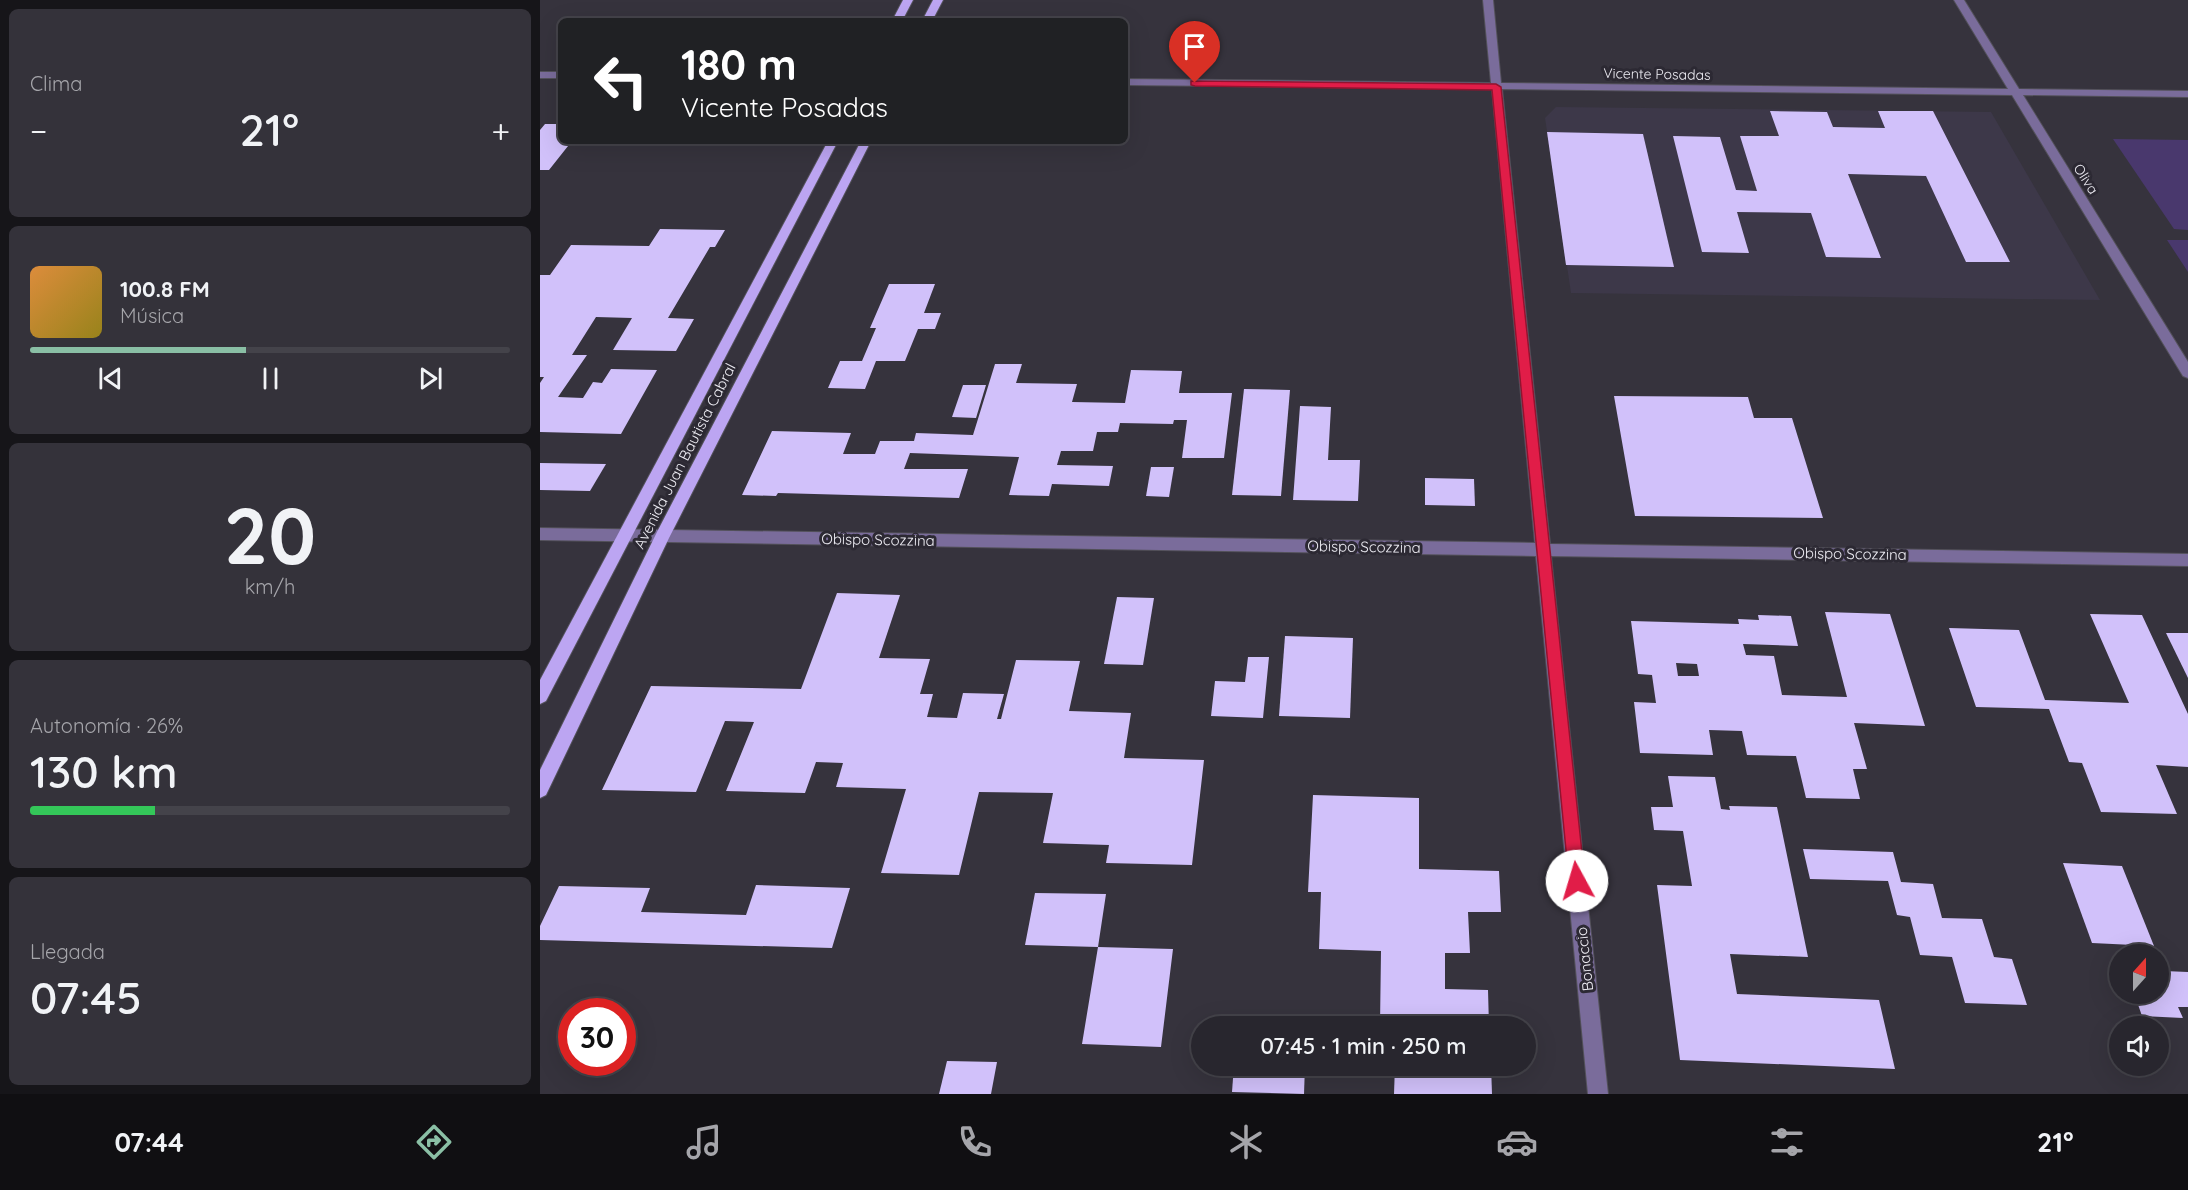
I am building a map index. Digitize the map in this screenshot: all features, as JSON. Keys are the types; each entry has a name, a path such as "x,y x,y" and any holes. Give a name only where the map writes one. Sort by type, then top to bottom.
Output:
{"main road":[{"path":"899,18 908,0"},
{"path":"929,18 938,0"},
{"name":"Avenida Juan Bautista Cabral","path":"540,696 831,144"},
{"name":"Avenida Juan Bautista Cabral","path":"540,789 662,536 864,144"}],"street":[{"name":"Bonaccio","path":"1488,0 1598,1094"},
{"name":"Oliva","path":"1959,0 2188,373"},
{"path":"540,75 558,75"},
{"name":"Vicente Posadas","path":"1128,82 2188,94"},
{"name":"Obispo Scozzina","path":"540,534 2188,560"}],"shaded area":[{"path":"1556,107 1991,112 2100,300 1571,293 1545,118"},
{"path":"2113,139 2188,140 2188,230 2174,229"},
{"path":"2167,240 2188,240 2188,272"}],"building":[{"path":"1770,111 1827,112 1833,127 1885,128 1878,111 1933,111 2010,262 1966,262 1926,176 1848,174 1881,258 1826,257 1811,213 1737,212 1749,253 1702,252 1673,136 1720,137 1736,190 1757,191 1740,136 1779,136"},
{"path":"545,124 558,124 558,144 570,144 549,170 540,170 540,130"},
{"path":"1547,132 1643,134 1674,267 1566,265"},
{"path":"660,229 725,230 715,247 710,247 668,318 694,319 676,351 613,350 632,318 596,317 572,355 587,355 558,397 583,398 593,382 602,383 611,369 657,370 621,434 540,432 540,383 544,377 540,377 540,275 550,275 571,245 649,246"},
{"path":"889,284 935,284 924,313 941,313 935,329 918,329 905,361 876,361 865,389 828,388 840,361 862,361 876,328 870,328"},
{"path":"995,364 1022,364 1016,383 1077,384 1072,402 1125,403 1131,370 1182,371 1179,393 1232,393 1224,458 1182,458 1187,420 1174,420 1173,424 1120,423 1118,432 1097,432 1093,451 1061,451 1057,465 1113,466 1109,486 1052,484 1049,496 1009,495 1019,457 910,453 904,469 968,469 959,498 778,493 776,496 742,495 772,431 851,433 843,454 875,454 880,441 914,441 916,433 973,435"},
{"path":"963,385 986,385 976,418 952,417"},
{"path":"1244,389 1290,390 1281,496 1232,495"},
{"path":"1614,396 1748,397 1754,418 1792,418 1823,518 1635,516"},
{"path":"1300,406 1331,407 1328,460 1360,460 1358,501 1293,500"},
{"path":"540,463 606,464 590,491 540,490"},
{"path":"1151,467 1174,467 1169,497 1146,496"},
{"path":"1425,478 1474,479 1475,506 1425,505"},
{"path":"837,593 900,595 879,658 930,659 920,694 933,694 927,717 957,718 963,693 1004,694 997,719 1001,719 1016,660 1080,661 1069,711 1131,713 1124,758 1204,760 1192,865 1106,863 1109,845 1043,843 1053,793 979,792 959,875 881,873 906,789 836,787 843,763 816,762 805,793 726,791 754,722 725,721 696,792 602,790 651,686 801,689"},
{"path":"1117,597 1154,598 1143,665 1104,664"},
{"path":"1825,612 1890,614 1925,726 1854,723 1867,769 1853,769 1860,799 1806,798 1796,756 1747,755 1742,731 1709,730 1713,755 1640,753 1634,702 1656,703 1652,675 1638,674 1631,621 1739,624 1738,619 1759,620 1758,615 1791,616 1798,646 1743,644 1746,655 1774,656 1782,695 1847,697","holes":["1676,663 1697,664 1699,676 1678,676"]},
{"path":"2090,614 2142,615 2188,714 2188,767 2156,765 2177,814 2101,812 2082,763 2069,762 2049,709 1976,707 1949,628 2019,630 2045,700 2129,703"},
{"path":"2166,633 2188,633 2188,678"},
{"path":"1285,636 1353,638 1350,718 1279,716"},
{"path":"1248,657 1269,657 1263,718 1211,716 1215,681 1245,682"},
{"path":"1668,776 1715,777 1721,809 1730,810 1729,806 1777,807 1808,957 1730,954 1737,994 1879,1000 1895,1069 1680,1060 1657,885 1692,886 1683,831 1654,830 1651,807 1673,807"},
{"path":"1313,795 1419,798 1419,869 1499,871 1501,912 1468,912 1470,953 1445,953 1445,989 1488,990 1489,1016 1380,1016 1381,951 1319,949 1321,892 1308,892"},
{"path":"1803,849 1893,852 1901,882 1933,884 1942,918 1982,919 1994,957 2012,959 2027,1005 1965,1003 1952,957 1920,955 1910,917 1897,915 1888,881 1810,879"},
{"path":"2063,863 2122,866 2153,944 2092,943"},
{"path":"756,885 850,888 832,948 540,940 540,926 559,886 650,888 641,912 746,915"},
{"path":"1035,893 1106,894 1098,947 1025,945"},
{"path":"1098,947 1173,949 1161,1047 1082,1044"},
{"path":"2169,971 2188,972 2188,1007 2178,1007 2183,1018 2142,1016 2138,1004 2169,1004"},
{"path":"947,1061 997,1062 991,1094 939,1094"},
{"path":"1233,1076 1305,1076 1304,1094 1232,1092"},
{"path":"1395,1076 1491,1076 1492,1094 1394,1094"}],"route":[{"path":"1195,83 1496,87 1577,881"}]}
